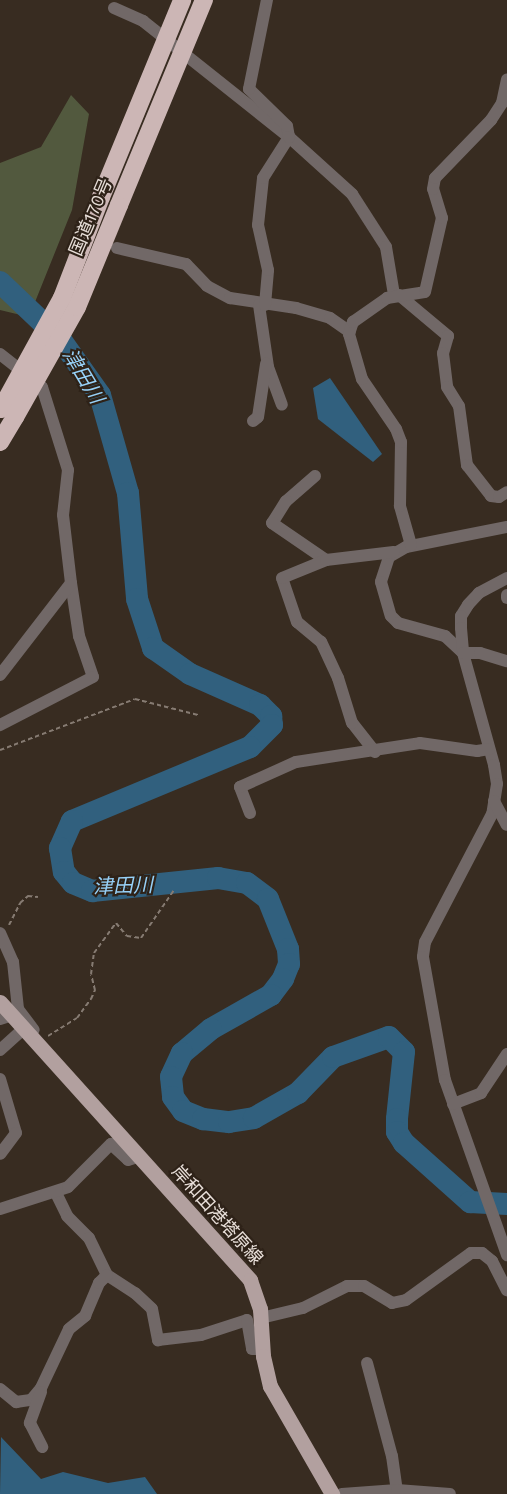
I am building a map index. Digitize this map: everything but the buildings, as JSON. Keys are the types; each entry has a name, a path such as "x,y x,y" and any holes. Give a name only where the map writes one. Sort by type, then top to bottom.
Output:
{"highway":[{"name":"国道170号","path":"0,442 5,412 62,298 163,39 182,0"},
{"name":"国道170号","path":"5,412 77,307 180,52 204,0"}],"main road":[{"name":"岸和田港塔原線","path":"0,1002 6,1017 24,1029 137,1157 239,1264 256,1293 266,1371 278,1403 332,1494"}],"street":[{"path":"253,421 258,417 266,360 262,305 268,270 258,225 263,178 289,137 287,126 249,89 267,0"},
{"path":"114,8 143,21 289,137 369,215 386,247 396,295 448,336 443,353 447,387 459,406 467,465 491,496 499,497 507,492"},
{"path":"411,545 400,506 401,442 396,429 362,379 349,344 350,332 353,322 396,295 425,292 442,218 433,189 435,178 491,120 502,103 507,80"},
{"path":"117,248 186,264 207,286 230,298 313,312 350,332"},
{"path":"0,354 42,387 68,470 63,514 71,583 79,636 93,677 0,725"},
{"path":"266,360 282,405"},
{"path":"315,476 286,501 273,523 326,560"},
{"path":"375,752 352,723 338,678 321,642 297,622 282,578 326,560 394,552 411,545 507,527"},
{"path":"394,552 382,569 381,582 391,616 412,629 445,636 463,653 480,653 507,661"},
{"path":"507,578 479,593 461,616 463,653 494,765 494,801 483,832 425,942 423,957 444,1080 507,1255"},
{"path":"0,675 71,583"},
{"path":"250,813 240,787 279,767 319,755 375,752 420,743 477,751 489,748"},
{"path":"494,765 507,767"},
{"path":"494,801 507,825"},
{"path":"0,934 13,962 18,1009 39,1045"},
{"path":"0,1050 24,1029"},
{"path":"453,1104 481,1093 507,1054"},
{"path":"0,1079 16,1133 0,1155"},
{"path":"0,1209 56,1193 68,1187 111,1144 128,1160 137,1157"},
{"path":"56,1193 67,1216 89,1238 107,1275 135,1293 152,1309 158,1340 201,1335 247,1320 252,1349 263,1349"},
{"path":"261,1318 303,1308 347,1286 364,1286 392,1303 406,1300 471,1253 482,1253 492,1261 507,1290"},
{"path":"42,1447 30,1424 41,1388 69,1329 85,1316 99,1283 107,1275"},
{"path":"367,1363 392,1456 397,1490"},
{"path":"0,1389 16,1402 25,1403 41,1388"},
{"path":"342,1494 397,1490 450,1494"}],"path":[{"path":"0,750 135,699 198,715"},
{"path":"39,1045 77,1018 91,999 95,990 91,974 94,954 116,923 127,936 141,938 174,890"},
{"path":"0,934 14,920 20,903 28,896 38,897"}],"green space":[{"path":"71,95 89,114 72,210 29,317 0,310 0,163 41,147"}],"water":[{"path":"330,378 382,454 373,462 318,419 313,388"},
{"path":"1,1437 41,1479 63,1472 108,1483 145,1477 157,1494 0,1494"}],"waterway":[{"name":"津田川","path":"0,282 61,340 100,395 128,493 137,599 153,648 190,674 260,705 271,716 272,725 250,747 72,821 60,848 64,872 73,883 92,891 218,878 247,883 268,899 288,949 289,964 283,979 271,995 211,1029 182,1053 171,1077 173,1097 183,1111 203,1119 229,1122 254,1118 298,1093 333,1057 389,1037 404,1052 397,1119 397,1132 404,1143 470,1202 507,1204"}]}
